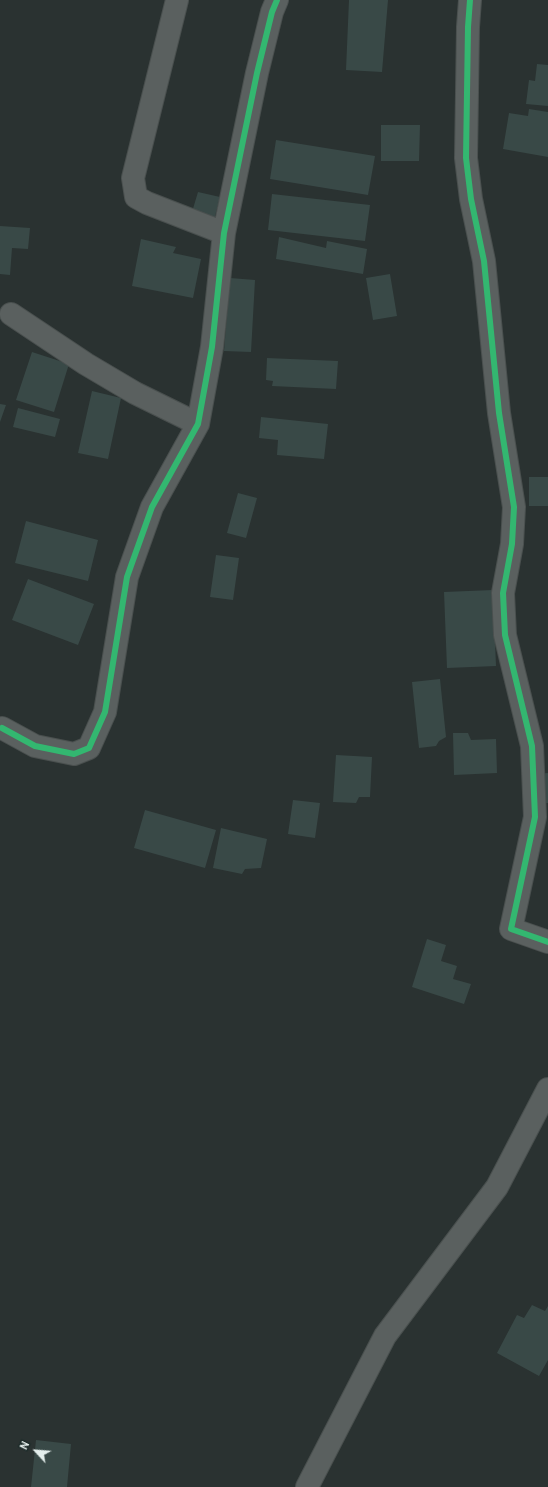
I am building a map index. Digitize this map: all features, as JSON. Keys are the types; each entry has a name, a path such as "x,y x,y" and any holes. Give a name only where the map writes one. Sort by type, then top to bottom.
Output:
{"street":[{"path":"177,0 133,178 136,197 148,204 224,233"},
{"path":"2,728 35,746 74,754 89,748 105,712 127,577 152,507 198,424 212,347 224,233 257,73 272,12 277,0"},
{"path":"470,0 468,27 466,158 471,199 484,261 495,381 514,507 512,544 503,593 505,635 532,746 535,816 511,929 548,942"},
{"path":"11,314 86,364 135,393 198,424"},
{"path":"307,1487 385,1336 497,1187 548,1089"}],"building":[{"path":"349,0 388,0 382,72 346,70"},
{"path":"537,64 548,65 548,106 526,104 529,80 535,81"},
{"path":"529,109 548,112 548,157 503,149 509,113 528,116"},
{"path":"381,125 420,125 419,161 381,161"},
{"path":"276,140 375,156 368,195 270,179"},
{"path":"198,192 220,197 214,220 192,212"},
{"path":"272,194 370,205 365,241 268,230"},
{"path":"0,226 30,228 28,249 12,248 10,275 0,274"},
{"path":"279,237 326,248 327,241 367,249 363,274 276,259"},
{"path":"141,239 176,247 173,253 201,259 193,298 132,286"},
{"path":"390,274 397,316 373,320 366,278"},
{"path":"230,278 255,280 251,352 224,351"},
{"path":"32,352 69,364 54,412 16,400"},
{"path":"267,358 338,361 336,389 272,386 273,381 266,380"},
{"path":"92,391 121,398 108,459 78,453"},
{"path":"0,404 6,405 0,422"},
{"path":"18,408 60,419 55,437 13,427"},
{"path":"261,417 328,424 324,459 277,455 278,440 259,438"},
{"path":"529,477 548,477 548,506 529,506"},
{"path":"238,493 257,498 246,538 227,533"},
{"path":"26,521 98,540 88,581 15,563"},
{"path":"216,555 239,558 233,600 210,597"},
{"path":"28,579 94,604 78,645 12,620"},
{"path":"493,590 496,666 447,668 444,592"},
{"path":"440,679 446,737 439,741 436,746 419,748 412,682"},
{"path":"453,733 468,733 471,740 496,739 497,773 454,775"},
{"path":"336,755 372,757 370,797 359,797 356,803 333,802"},
{"path":"548,773 548,803 535,803 534,774"},
{"path":"293,800 320,803 315,838 288,834"},
{"path":"145,810 216,830 205,868 134,848"},
{"path":"221,828 267,839 261,868 245,869 242,874 213,868"},
{"path":"427,939 446,945 441,961 457,966 453,979 471,984 464,1004 412,987"},
{"path":"532,1305 545,1311 548,1306 548,1360 539,1376 497,1353 517,1315 524,1318"},
{"path":"36,1440 71,1444 67,1487 31,1487"}],"cycle path":[{"path":"2,728 35,746 74,754 89,748 105,712 127,577 152,507 198,424 212,347 224,233 257,73 272,12 277,0"},
{"path":"470,0 468,27 466,158 471,199 484,261 499,413 514,507 512,544 503,593 505,635 532,746 535,817 511,929 548,942"}]}
